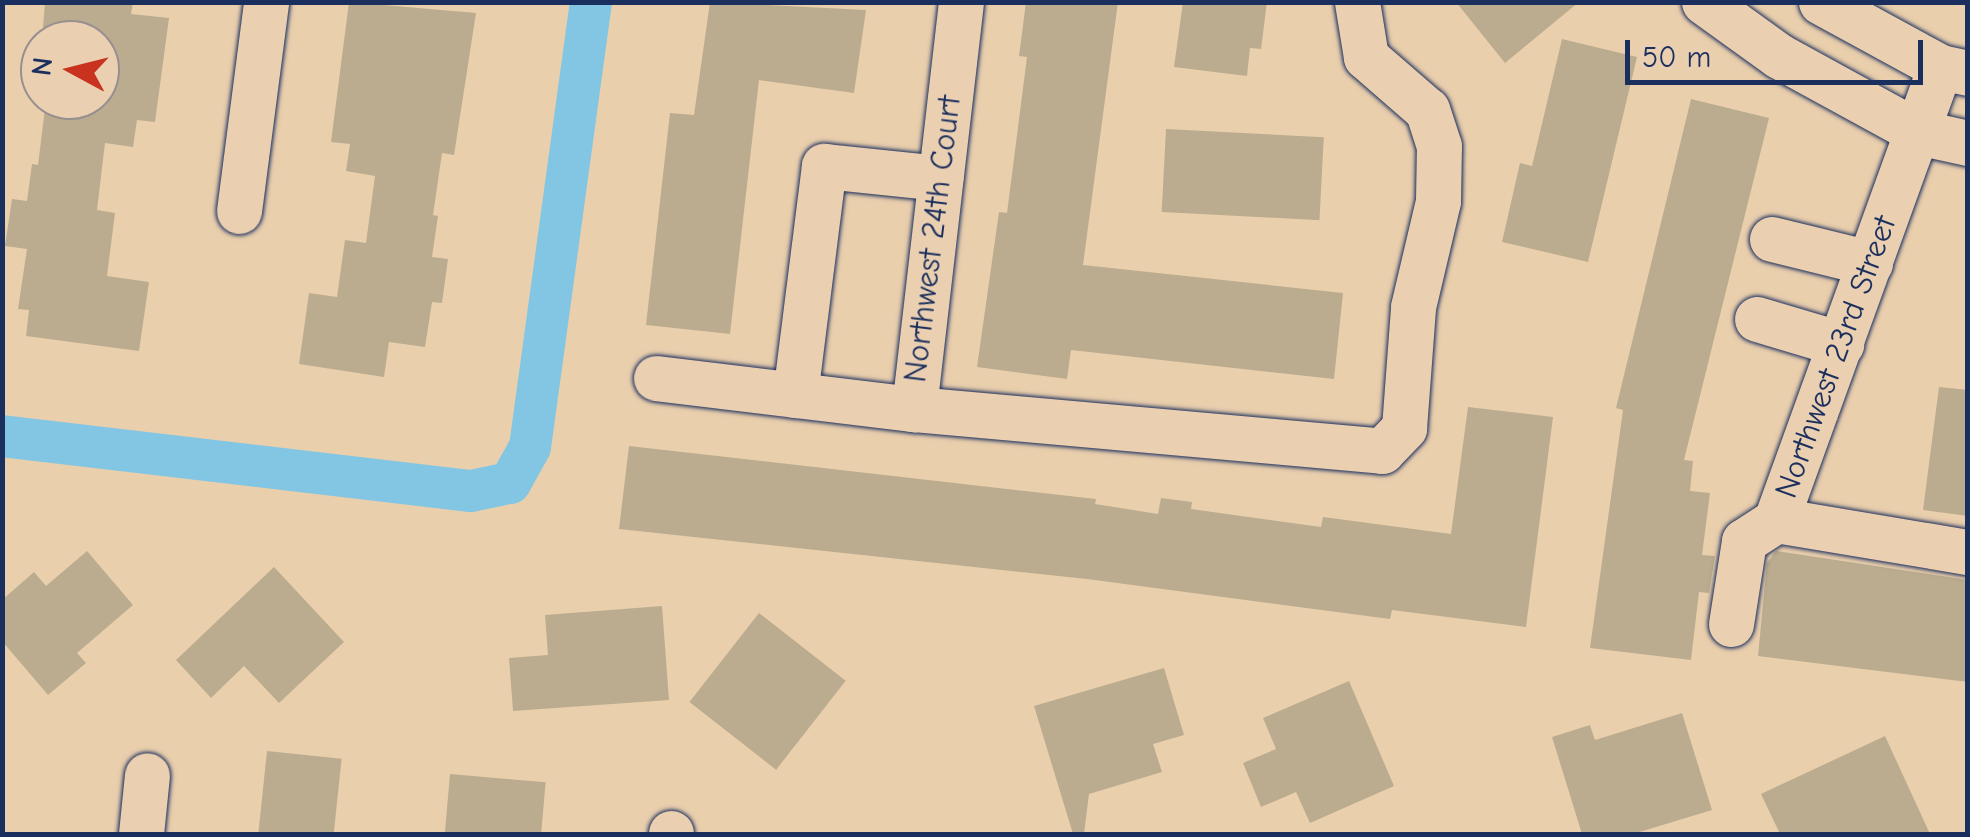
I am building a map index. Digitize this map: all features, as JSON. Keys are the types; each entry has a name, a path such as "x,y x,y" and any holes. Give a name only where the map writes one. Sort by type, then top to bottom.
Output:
{"street":[{"path":"239,211 266,2"},
{"name":"Northwest 24th Court","path":"962,2 914,409 1382,451 1404,428 1413,307 1438,201 1438,146 1427,110 1366,57 1357,2"},
{"path":"1704,2 1779,56 1918,132 1968,144"},
{"path":"1821,2 1954,70"},
{"name":"Northwest 23rd Street","path":"1954,70 1918,132 1776,520 1968,552"},
{"path":"795,395 824,166 940,178"},
{"path":"1772,239 1870,264"},
{"path":"1757,319 1841,344"},
{"path":"656,378 914,409"},
{"path":"1730,624 1744,541 1776,520"},
{"path":"141,834 148,775"}],"building":[{"path":"45,2 133,2 131,14 169,18 155,122 137,120 133,147 105,143 97,210 115,213 107,276 149,282 139,351 26,336 29,310 18,309 27,249 5,246 12,199 27,201 32,164 38,165 44,120 120,120 120,20 44,20"},
{"path":"349,2 476,13 454,155 442,153 433,215 438,216 432,257 448,259 442,303 432,302 425,347 389,342 384,377 299,364 309,293 337,297 345,240 366,243 375,176 346,171 350,144 331,142"},
{"path":"710,2 866,10 854,93 759,80 730,334 646,325 670,113 694,115"},
{"path":"1026,2 1118,2 1083,265 1343,293 1334,379 1071,350 1067,379 977,367 999,212 1007,213 1027,57 1019,56"},
{"path":"1183,2 1267,2 1261,49 1250,48 1247,76 1174,67"},
{"path":"1456,2 1579,2 1505,63"},
{"path":"1562,39 1637,57 1588,262 1502,242 1520,163 1532,166"},
{"path":"1691,99 1769,118 1684,460 1693,461 1690,491 1710,493 1702,555 1715,556 1709,593 1699,592 1691,660 1590,648 1623,410 1616,408"},
{"path":"1166,129 1324,137 1319,220 1162,212"},
{"path":"1939,387 1968,390 1968,516 1923,510"},
{"path":"1468,407 1553,417 1526,627 1392,610 1390,619 1087,579 619,529 629,446 1096,499 1095,504 1158,514 1161,498 1192,502 1191,509 1321,527 1323,517 1451,534"},
{"path":"87,551 133,605 77,653 86,663 48,695 2,641 2,600 34,572 46,586"},
{"path":"1776,551 1968,580 1968,682 1758,656 1767,563"},
{"path":"274,567 344,642 279,703 244,666 211,698 176,660"},
{"path":"662,606 669,700 513,711 509,658 548,655 545,615"},
{"path":"759,613 846,681 776,770 689,702"},
{"path":"1164,668 1184,735 1153,744 1162,772 1089,794 1084,834 1073,834 1034,706"},
{"path":"1349,681 1394,786 1310,823 1296,792 1261,807 1243,763 1276,749 1263,718"},
{"path":"1682,713 1712,810 1633,834 1582,834 1552,737 1590,725 1595,740"},
{"path":"1885,736 1930,834 1780,834 1761,794"},
{"path":"267,751 342,759 334,834 258,834"},
{"path":"450,774 546,782 541,834 445,834"}],"waterway":[{"path":"2,436 471,491 510,483 530,447 591,2"}]}
